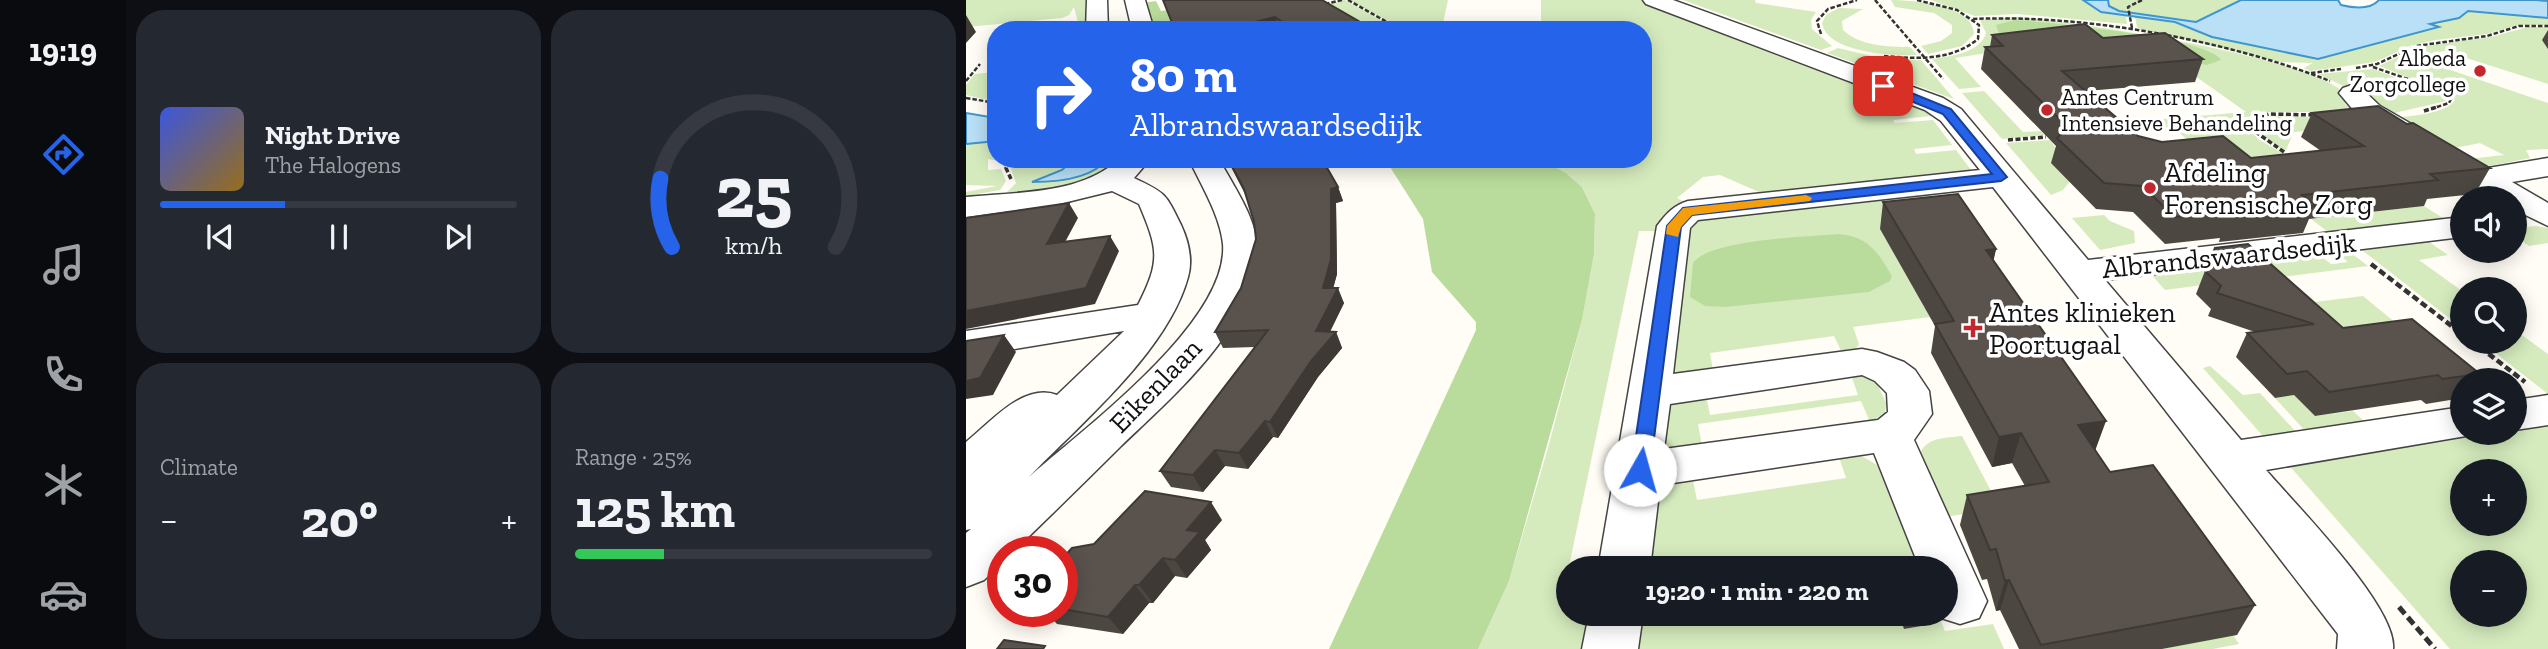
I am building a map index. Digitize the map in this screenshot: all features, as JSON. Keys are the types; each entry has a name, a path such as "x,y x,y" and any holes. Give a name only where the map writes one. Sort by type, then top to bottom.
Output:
{"street":[{"path":"1097,0 1097,21"},
{"path":"1135,0 1141,21"},
{"name":"Albrandswaardsedijk","path":"1653,0 1939,107 1951,115 1999,159 2079,272 2357,617 2367,636 2365,649"},
{"path":"2359,92 2537,214"},
{"path":"1626,556 1674,226 1688,211 1999,159"},
{"path":"2484,178 2547,167"},
{"name":"Eikenlaan","path":"966,565 1188,357 1217,314 1234,281 1240,245 1230,212 1208,168"},
{"path":"966,207 1084,189 1123,169 1152,198 1172,242 1171,276 1146,326 966,511"},
{"name":"Albrandswaardsedijk","path":"2079,272 2450,229"},
{"path":"966,344 1146,326"},
{"path":"966,467 1098,359 1146,326"},
{"path":"1640,470 1889,435 1904,427 1910,417 1911,403 1899,379 1876,363 1862,362 1650,392"},
{"path":"2230,459 2450,425"},
{"path":"1889,435 1960,601"},
{"path":"1611,649 1614,626"}],"path":[{"path":"1315,7 1342,0"},
{"path":"1348,0 1385,21"},
{"path":"1826,39 1817,29 1821,15 1835,6 1857,0"},
{"path":"1876,55 1925,57 1959,51 1978,39 1981,29 1973,19 1951,8 1917,0"},
{"path":"2132,29 2129,7 2142,0"},
{"path":"1973,19 2035,17 2132,29 2310,73 2413,113 2452,101 2434,88 2371,66"},
{"path":"2359,92 2371,66 2416,46 2487,36 2512,27 2548,26"},
{"path":"966,81 979,64"},
{"path":"2310,73 2359,92"},
{"path":"2284,152 2253,131 2251,126 2254,118 2359,92"},
{"path":"966,98 987,102"},
{"path":"1999,159 2046,137"},
{"path":"2343,242 2450,325"},
{"path":"2484,354 2530,403"}],"green space":[{"path":"966,0 1088,0 1089,21 1078,21 1074,7 1069,15 1062,18 987,21 987,25 966,27"},
{"path":"1344,0 1382,21 1301,21 1317,7"},
{"path":"1350,0 1448,0 1443,21 1388,21"},
{"path":"1541,0 1643,0 1940,115 1893,120 1895,123 1933,120 1952,145 1914,149 1916,154 1956,150 1971,170 1916,176 1919,182 1768,196 1720,175 1703,177 1677,198 1687,203 1661,231 1639,231 1571,556 1556,556 1556,626 1593,626 1588,649 1478,649 1509,581 1582,320 1594,254 1595,214 1582,187 1557,168 1652,168 1652,21 1541,21"},
{"path":"1683,0 1755,0 1756,3 1816,12 1811,20 1812,29 1832,46 1821,50"},
{"path":"1891,0 1926,3 1953,10 1971,24 1974,34 1962,46 1928,54 1921,46 1941,41 1952,33 1952,25 1934,13 1895,7"},
{"path":"1931,0 2083,0 2101,12 2126,16 2127,24 2017,14 1975,16"},
{"path":"2108,0 2241,0 2196,22 2119,11 2109,6"},
{"path":"1156,1 1161,11 1176,9 1191,21 1151,21 1142,3"},
{"path":"1839,8 1863,9 1842,21 1843,30 1850,35 1875,44 1910,47 1917,55 1862,51 1836,41 1827,33 1822,23 1826,15"},
{"path":"2468,11 2548,18 2548,25 2518,25 2487,34 2436,40 2410,46 2375,62 2310,71 2304,68 2313,63 2281,62 2140,29 2135,17 2175,22 2212,37 2318,59 2437,28 2429,24 2459,18"},
{"path":"2015,17 2137,33 2246,55 2293,68 2329,82 2347,97 2345,104 2350,108 2323,112 2266,112 2250,116 2246,126 2258,139 2284,154 2272,180 2240,182 2177,131 2097,131 2091,125 2246,112 2161,52 2025,47 1955,58 1981,87 1959,89 1932,59 1964,52 1978,45 1986,33 1980,20"},
{"path":"2015,20 2159,38 2210,52 2221,60 2207,65 2000,37 1996,25"},
{"path":"2528,27 2548,27 2548,84 2444,51 2415,58 2548,103 2548,149 2526,150 2530,158 2490,166 2460,160 2504,155 2480,143 2444,150 2390,118 2435,112 2455,100 2443,91 2379,66 2418,47 2490,37"},
{"path":"1838,48 1880,58 1921,60 1954,99 1827,53"},
{"path":"2373,69 2444,95 2446,101 2386,115 2373,100 2318,74"},
{"path":"987,73 987,100 966,95 966,85 975,74"},
{"path":"1984,91 2023,132 2041,131 2045,135 2002,139 1962,93"},
{"path":"2270,116 2314,117 2330,129 2294,132 2285,152 2258,132 2257,121"},
{"path":"2050,140 2075,175 2063,190 2051,195 2006,143"},
{"path":"987,142 987,168 1001,169 1006,181 1000,190 966,196 966,192 997,186 966,185 966,144"},
{"path":"1064,168 1032,181 1078,176 1097,168 1111,168 1083,182 1003,196 1016,183 1011,169"},
{"path":"1391,168 1557,168 1566,173 1582,187 1595,214 1594,254 1582,320 1509,581 1478,649 1329,649 1476,330 1476,322 1432,272 1423,219"},
{"path":"1928,191 1941,209 1880,229 1930,317 1853,327 1859,344 1855,351 1842,353 1834,336 1710,353 1713,370 1681,374 1671,370 1686,223 1695,215"},
{"path":"2424,206 2443,218 2328,232 2311,219"},
{"path":"2104,215 2110,221 2134,231 2135,243 2100,250 2072,218"},
{"path":"2527,227 2548,228 2548,243 2527,245"},
{"path":"1838,234 1857,238 1871,247 1892,276 1890,281 1869,292 1725,307 1705,306 1690,297 1693,263 1703,255 1738,244"},
{"path":"2425,239 2448,255 2419,260 2450,282 2450,319 2358,247"},
{"path":"2346,249 2368,266 2267,279 2241,261 2316,252 2331,264 2348,262 2334,250"},
{"path":"2217,264 2218,283 2165,290 2149,272"},
{"path":"2363,296 2402,328 2352,335 2315,302"},
{"path":"2527,339 2548,354 2548,394 2527,378 2527,368 2515,368 2497,354 2527,354"},
{"path":"2210,366 2243,395 2260,393 2298,434 2269,443 2203,368"},
{"path":"1862,374 1876,381 1886,403 1885,413 1870,422 1861,401 1698,424 1702,446 1667,449 1661,445 1665,405 1706,395 1710,415 1858,395 1851,375"},
{"path":"2294,395 2315,416 2353,411 2366,423 2307,433 2275,398"},
{"path":"2548,422 2548,649 2450,649 2287,463 2450,437 2450,445 2527,445 2527,426"},
{"path":"1962,436 2000,508 1945,517 1919,457 1930,442"},
{"path":"1838,454 1860,455 1877,465 1915,556 1643,556 1652,494 1662,482 1692,476 1697,500 1846,478"},
{"path":"1993,624 2004,649 1631,649 1634,626 1904,626 1905,629 1943,626 1945,631"},
{"path":"2233,635 2239,644 2213,649 2162,649"}],"water":[{"path":"2083,0 2108,0 2109,6 2119,11 2196,22 2241,0 2338,0 2341,5 2361,7 2379,0 2535,0 2548,1 2548,18 2468,11 2459,18 2430,24 2439,27 2318,59 2212,37 2175,22 2101,12"},
{"path":"966,113 987,116 987,142 966,144"},
{"path":"1097,168 1083,175 1062,180 1032,182 1062,170"}],"building":[{"path":"1163,0 1322,0 1358,21 1281,21 1275,17 1259,21 1171,21"},
{"path":"2085,24 2103,38 2165,33 2203,59 2062,71 2138,136 2162,142 2223,136 2251,158 2364,146 2312,113 2378,106 2490,168 2430,174 2438,180 2302,195 2316,206 2229,215 2231,211 2175,217 2142,186 2104,183 2057,138 2068,127 1985,47 2003,46 1992,35"},
{"path":"1233,168 1327,168 1338,187 1331,189 1331,259 1323,288 1338,288 1316,331 1336,332 1311,361 1270,422 1265,421 1239,453 1215,450 1193,475 1160,471 1268,330 1215,332 1241,288 1256,239 1244,189"},
{"path":"1958,194 1996,249 1986,250 2106,421 2078,425 2110,472 2153,465 2255,605 2041,645 2009,580 2005,581 1996,549 1990,550 1967,495 2049,482 2021,433 1999,437 1935,324 1954,321 1883,202"},
{"path":"1069,203 1047,244 1110,236 1086,288 966,311 966,218"},
{"path":"2248,244 2343,328 2412,319 2450,350 2450,354 2455,354 2473,368 2450,368 2450,378 2442,379 2438,375 2329,392 2307,371 2287,374 2247,333 2314,324 2217,293 2221,286 2205,271 2215,248"},
{"path":"1004,335 980,378 966,381 966,341"},
{"path":"1145,491 1211,502 1187,530 1200,532 1175,560 1163,558 1108,617 1078,612 1078,547 1094,544"},
{"path":"1004,640 1045,646 1043,649 997,649"}],"slow traffic":[{"path":"1673,234 1674,226 1688,211 1806,198"}],"place":[{"name":"Albeda Zorgcollege","path":"2480,71"},
{"name":"Antes Centrum Intensieve Behandeling","path":"2047,110"},
{"name":"Afdeling Forensische Zorg","path":"2150,188"},
{"name":"Antes klinieken Poortugaal","path":"1973,328"}],"route":[{"path":"1640,470 1674,226 1688,211 2001,177 1947,111 1883,86"}]}
